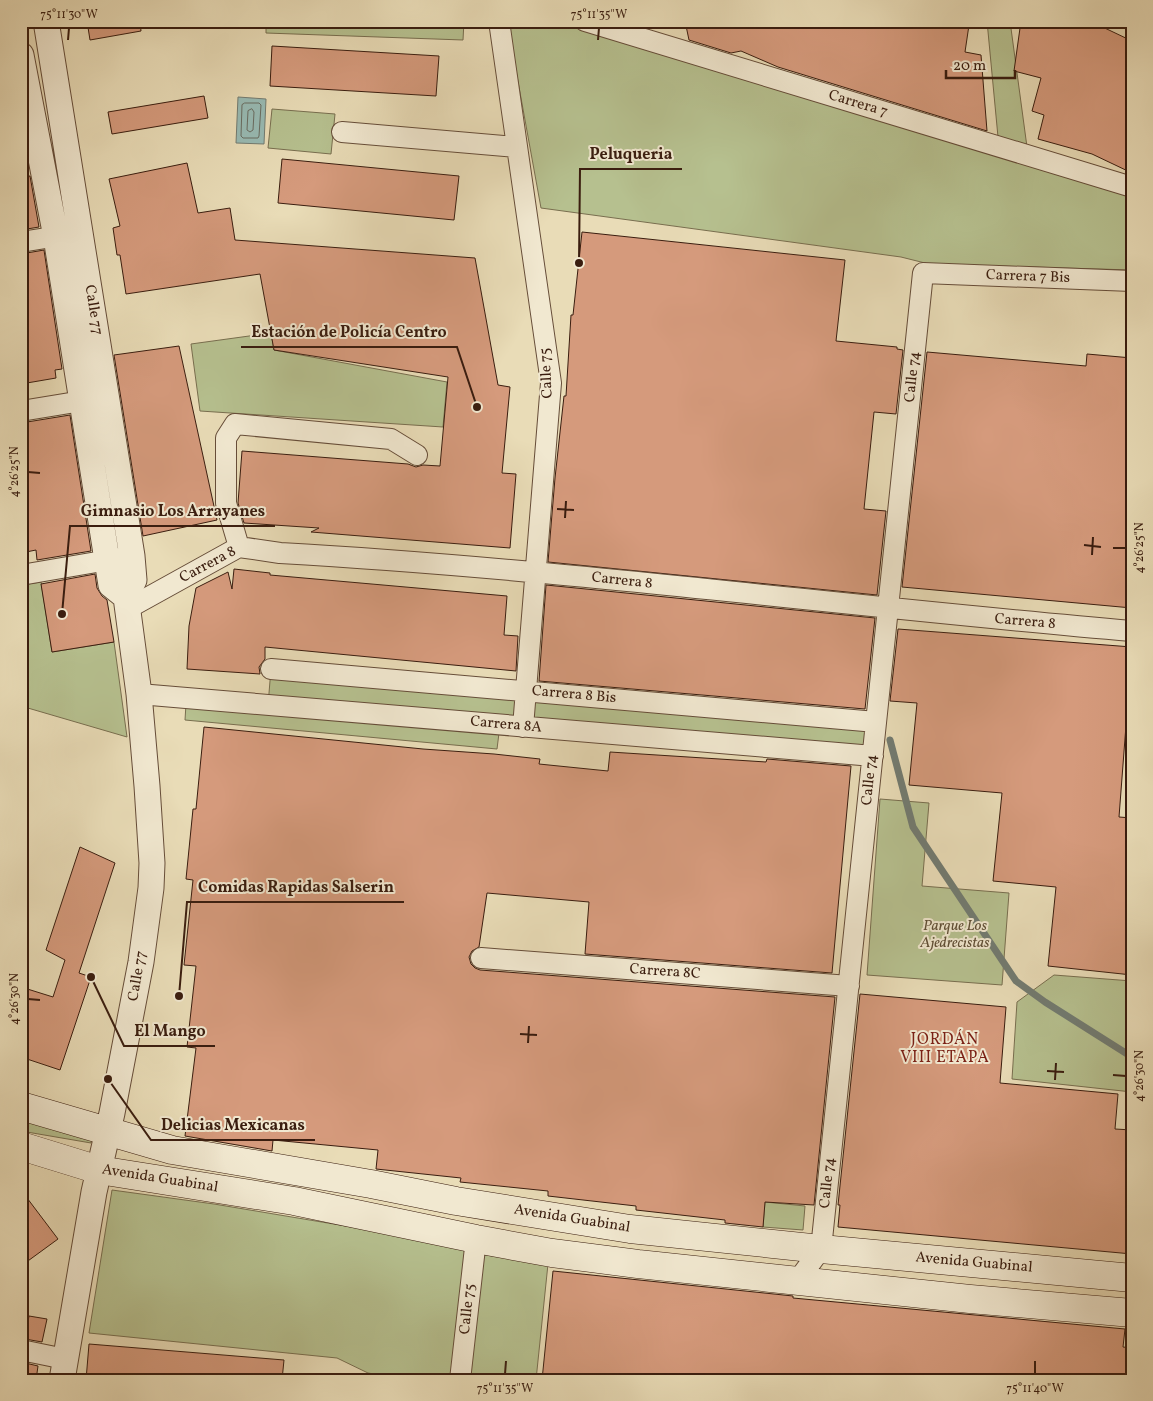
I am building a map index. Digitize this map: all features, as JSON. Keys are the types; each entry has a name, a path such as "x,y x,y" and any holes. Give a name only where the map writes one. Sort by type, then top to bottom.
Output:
{"main road":[{"name":"Avenida Guabinal","path":"21,1106 172,1150 371,1184 456,1201 630,1229 1132,1278"},
{"name":"Avenida Guabinal","path":"21,1146 99,1170 294,1201 552,1253 638,1264 970,1299 1132,1312"}],"street":[{"name":"Calle 77","path":"46,21 132,556 134,580 127,603 139,694 148,786 152,863 151,888 141,962 99,1170 64,1370"},
{"name":"Calle 75","path":"499,21 551,383 523,727"},
{"name":"Carrera 7","path":"585,21 1132,187"},
{"name":"Calle 77","path":"22,65 56,236 111,585 127,603"},
{"path":"342,132 516,147"},
{"path":"21,242 81,232"},
{"name":"Carrera 7 Bis","path":"923,272 1132,280"},
{"name":"Calle 74","path":"821,1249 923,272"},
{"path":"21,411 82,401"},
{"path":"239,547 226,503 226,438 235,424 392,439 418,454"},
{"name":"Carrera 8","path":"127,603 239,547 280,553 536,573 888,607 978,618 1132,631"},
{"path":"21,575 132,556"},
{"name":"Carrera 8 Bis","path":"271,669 876,722"},
{"name":"Carrera 8A","path":"139,694 873,756"},
{"name":"Carrera 8C","path":"481,958 849,986"},
{"name":"Calle 75","path":"460,1380 476,1239"},
{"path":"798,1280 821,1249"},
{"path":"21,1350 64,1370"}],"green space":[{"path":"266,21 464,21 463,40 266,33"},
{"path":"507,21 570,21 1132,191 1132,270 929,264 901,257 541,208"},
{"path":"987,21 1010,21 1027,147 998,137"},
{"path":"272,109 335,114 331,154 268,148"},
{"path":"271,333 274,350 447,382 443,427 200,411 191,344"},
{"path":"41,582 52,652 114,642 127,737 21,706 21,585"},
{"path":"271,669 876,722 873,756 268,705"},
{"path":"186,704 499,733 497,749 185,720"},
{"name":"Parque Los Ajedrecistas","path":"880,799 929,803 922,886 1009,893 1002,985 867,975"},
{"path":"1054,975 1132,981 1132,1092 1012,1079 1017,1002"},
{"path":"21,1111 96,1126 91,1143 21,1131"},
{"path":"112,1190 214,1204 471,1247 453,1380 409,1380 368,1373 337,1358 89,1333"},
{"path":"765,1202 805,1206 803,1230 763,1227"},
{"path":"480,1254 548,1264 536,1380 469,1380"}],"water":[{"path":"238,97 266,99 264,144 236,143"}],"building":[{"path":"87,21 140,21 141,31 90,40"},
{"path":"685,21 954,21 954,23 969,25 965,52 981,55 987,131 778,67 741,51 731,53 689,40"},
{"path":"1021,21 1090,21 1132,41 1132,173 1092,154 1038,139 1044,115 1032,111 1041,78 1014,71"},
{"path":"272,46 439,56 436,96 270,86"},
{"path":"204,96 208,118 112,134 108,112"},
{"path":"282,159 459,176 454,220 278,203"},
{"path":"187,163 198,213 230,208 235,240 475,258 498,385 510,387 502,473 516,474 510,548 311,532 319,528 244,523 238,503 242,451 408,464 416,467 423,465 440,466 448,377 274,350 260,274 126,294 120,255 117,255 113,228 120,226 109,179"},
{"path":"30,176 39,227 21,230 21,177"},
{"path":"582,232 845,260 836,341 897,347 897,349 903,350 896,414 874,412 864,509 886,511 877,595 548,562 555,478 564,396 566,396 571,315 573,315"},
{"path":"44,250 62,369 55,370 56,378 21,384 21,254"},
{"path":"179,346 217,520 143,536 114,355"},
{"path":"927,352 1086,366 1087,354 1132,358 1132,608 902,587"},
{"path":"70,415 91,551 37,560 36,550 21,553 21,423"},
{"path":"234,569 270,573 270,575 507,596 504,635 518,636 516,671 265,647 265,659 259,667 260,674 187,669 189,626 196,588 228,572 232,589"},
{"path":"95,574 97,588 107,600 114,642 52,652 41,584"},
{"path":"546,585 875,618 865,709 539,681"},
{"path":"898,629 1132,647 1119,817 1132,818 1132,975 1048,966 1056,887 993,881 1002,793 909,785 917,703 890,701"},
{"path":"204,727 540,759 539,764 608,771 610,752 766,762 767,759 851,766 832,973 585,954 589,902 487,893 479,947 472,951 469,957 471,964 480,970 835,997 814,1205 765,1202 763,1227 725,1223 725,1220 636,1210 636,1206 548,1196 548,1191 460,1182 461,1178 376,1169 378,1150 273,1140 272,1151 185,1136 196,1048 187,1047 196,966 184,965 193,880 186,879 193,809 196,809"},
{"path":"80,847 115,863 79,973 91,977 60,1070 21,1057 21,987 53,997 65,960 46,950"},
{"path":"860,994 1006,1007 1000,1083 1118,1094 1115,1129 1132,1130 1132,1254 838,1227 840,1205 838,1205"},
{"path":"21,1190 58,1239 21,1266"},
{"path":"553,1271 793,1296 793,1298 1125,1329 1123,1347 1132,1348 1132,1380 542,1380"},
{"path":"29,1316 47,1319 42,1342 25,1339"},
{"path":"89,1344 284,1360 282,1380 86,1380"},
{"path":"21,1362 38,1366 36,1380 21,1380"}],"waterway":[{"path":"890,740 913,827 1016,981 1045,1002 1132,1057"}],"place":[{"name":"Peluqueria","path":"579,263"},
{"name":"Estación de Policía Centro","path":"477,407"},
{"name":"Gimnasio Los Arrayanes","path":"62,614"},
{"name":"El Mango","path":"91,977"},
{"name":"Comidas Rapidas Salserin","path":"179,996"},
{"name":"Delicias Mexicanas","path":"108,1079"}],"district":[{"name":"JORDÁN VIII ETAPA","path":"945,1049"}]}
